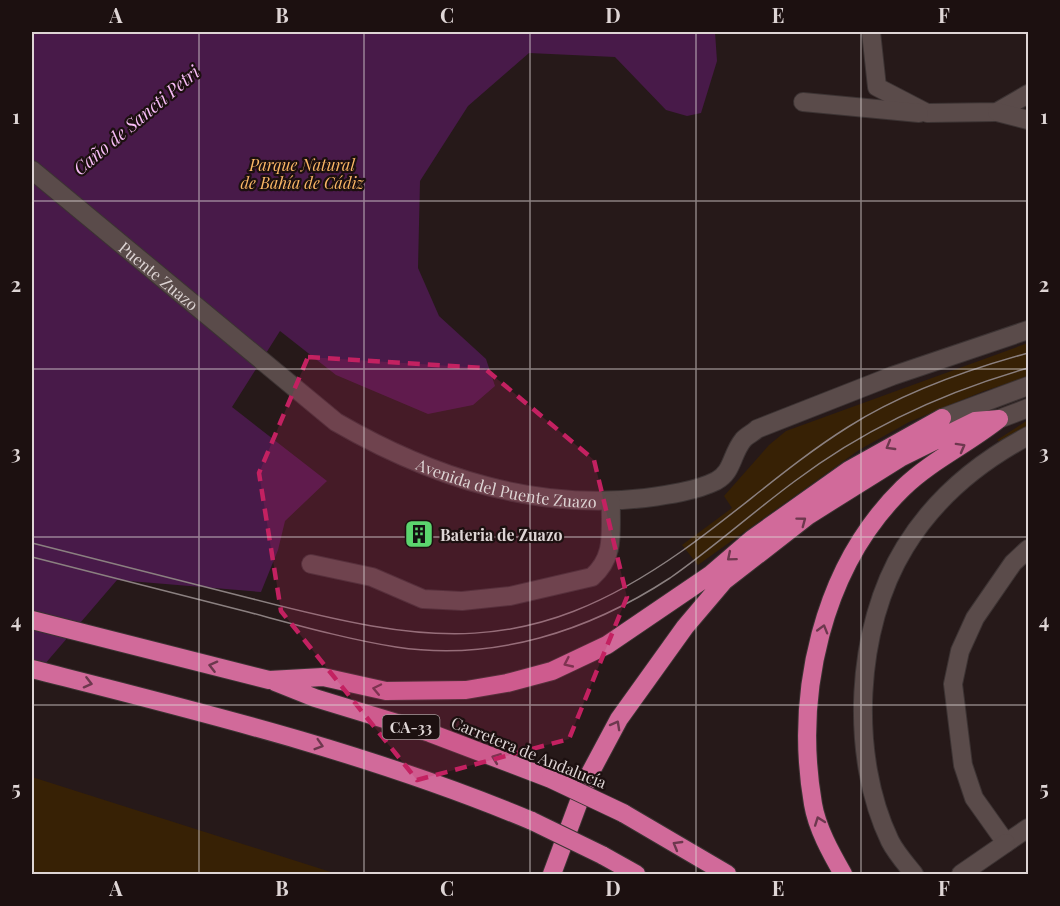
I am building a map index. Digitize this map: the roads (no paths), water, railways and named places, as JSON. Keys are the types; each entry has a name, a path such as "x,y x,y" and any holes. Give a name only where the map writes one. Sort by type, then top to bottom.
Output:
{"highway":[{"path":"269,680 323,677 386,691 466,690 507,683 552,671 607,645 710,575 752,539 849,470 942,418"},
{"path":"552,874 588,777 619,719 685,627 724,581 809,515 890,464 975,421 999,419"},
{"path":"843,874 829,850 813,806 808,761 807,704 818,645 833,593 856,546 902,489 928,465 975,439 999,419"},
{"name":"CA-33","path":"32,620 269,680"},
{"path":"32,669 263,728 419,777 532,821 636,874"},
{"name":"Carretera de Andalucía","path":"269,680 315,698 430,733 551,779 623,813 727,874"}],"street":[{"path":"871,32 877,87 927,113"},
{"path":"997,112 1029,94"},
{"path":"803,102 927,113 997,112 1029,120"},
{"name":"Puente Zuazo","path":"32,170 286,382"},
{"name":"Avenida del Puente Zuazo","path":"286,382 345,428 383,449 441,473 494,489 533,497 611,502 664,495 714,482 727,473 743,440 757,429 892,376 1029,330"},
{"path":"942,418 1029,386"},
{"path":"999,419 1029,408"},
{"path":"914,874 891,842 873,795 862,742 863,688 885,586 905,546 945,495 990,456 1029,436"},
{"path":"311,564 372,577 423,599 462,601 510,596 592,577 601,569 608,559 610,547 611,502"},
{"path":"1006,843 974,798 963,765 953,684 960,651 975,618 1013,563 1029,549"},
{"path":"960,874 1029,828"}],"water":[{"name":"Caño de Sancti Petri","path":"32,32 715,32 717,61 701,113 687,116 666,110 615,57 529,53 468,106 420,181 418,268 439,316 486,359 495,386 473,405 428,414 336,375 280,331 232,407 327,481 285,521 278,550 261,592 117,580 32,679"}],"tram line":[{"path":"32,543 315,614 372,626 425,633 475,633 524,626 574,611 626,586 682,551 805,456 869,414 935,383 1028,353"},
{"path":"32,557 377,644 433,651 504,646 574,627 639,597 670,578 795,481 849,444 936,400 1028,368"}],"place":[{"name":"Bateria de Zuazo","path":"419,534"}],"park label":[{"name":"Parque Natural de Bahía de Cádiz","path":"302,173"}]}
